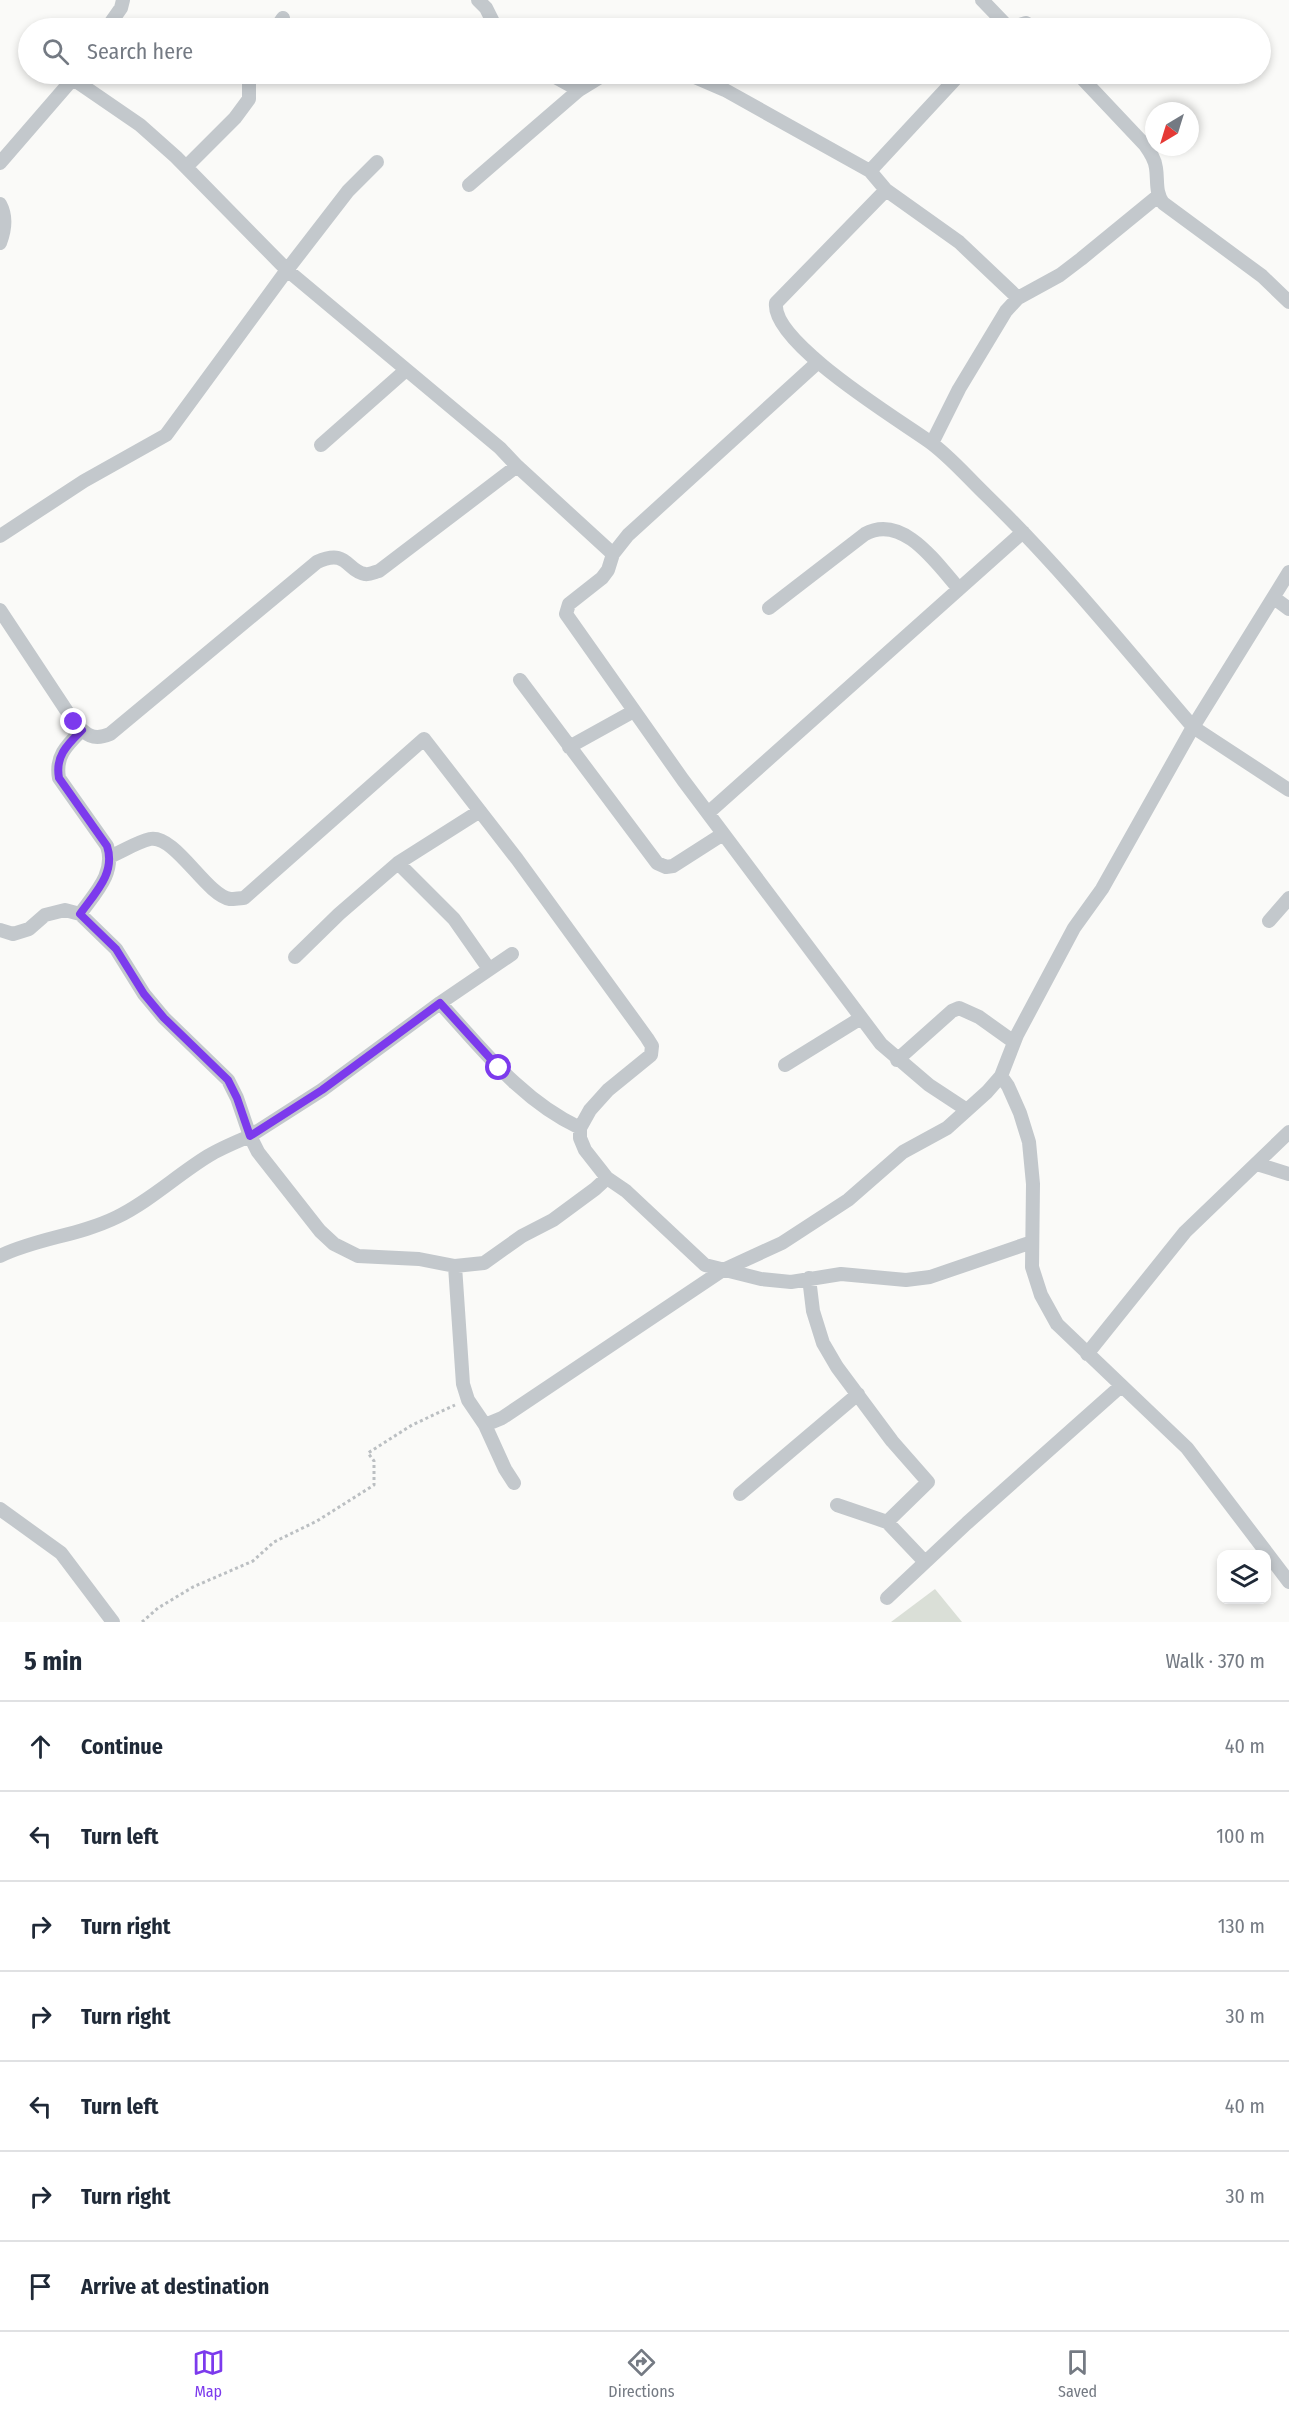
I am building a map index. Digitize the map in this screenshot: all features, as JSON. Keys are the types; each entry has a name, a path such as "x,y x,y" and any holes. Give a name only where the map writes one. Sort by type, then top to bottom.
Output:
{"street":[{"path":"114,18 123,0"},
{"path":"478,0 486,8 491,18"},
{"path":"982,0 999,18"},
{"path":"0,163 68,84"},
{"path":"86,84 140,125 186,167 287,270 500,448 613,554"},
{"path":"186,167 235,118 249,99 249,84"},
{"path":"568,84 579,90"},
{"path":"469,185 589,84"},
{"path":"710,84 870,171 886,190 959,242 1018,298"},
{"path":"870,171 951,84"},
{"path":"1087,84 1145,145 1153,157 1156,166 1158,196 1163,203 1262,276 1289,302"},
{"path":"0,536 84,481 166,435 348,191 377,162"},
{"path":"886,190 776,303 775,310 781,320 817,363 932,443 1023,532 1193,727 1289,790"},
{"path":"932,443 958,388 1006,311 1018,298 1060,275 1158,196"},
{"path":"0,204 4,212 4,232 0,243"},
{"path":"817,363 628,535 613,554 608,570 602,578 569,604 566,614 723,834 881,1044 929,1085 968,1110"},
{"path":"321,445 406,370"},
{"path":"0,610 82,730 90,737 98,739 110,734 317,562 327,557 339,558 366,574 379,572 517,466"},
{"path":"769,608 865,534 874,529 884,528 894,530 918,546 959,589"},
{"path":"708,813 1023,532"},
{"path":"485,1425 502,1418 723,1270 782,1243 839,1206 903,1152 947,1128 1001,1076 1014,1042 1074,928 1102,889 1193,727 1289,572"},
{"path":"1274,598 1289,609"},
{"path":"520,680 657,863 661,866 673,866 723,834"},
{"path":"569,747 634,711"},
{"path":"80,914 103,883 110,869 111,856 107,846 59,778 57,768 63,749 82,730"},
{"path":"111,856 151,839 161,840 178,853 216,891 229,899 244,898 424,739 480,810 652,1046 651,1055 608,1090 590,1110 580,1128 580,1138 585,1150 607,1178 626,1191 705,1265 761,1279 791,1282 841,1274 906,1281 930,1277 1032,1242"},
{"path":"295,957 398,862 480,810"},
{"path":"398,862 454,919 489,969"},
{"path":"1269,921 1289,898"},
{"path":"0,930 12,934 29,929 45,915 65,910 80,914 116,949 144,994 164,1018 228,1080 258,1152 302,1210 333,1244 358,1256 419,1259 455,1266 484,1263 522,1236 553,1220 607,1178"},
{"path":"0,1256 20,1246 58,1239 118,1217 147,1200 209,1155 250,1136 322,1090 440,1003 512,954"},
{"path":"440,1003 527,1096 559,1118 580,1128"},
{"path":"897,1060 952,1011 959,1008 979,1017 1014,1042"},
{"path":"785,1065 861,1018"},
{"path":"1001,1076 1020,1113 1029,1142 1033,1184 1032,1267 1041,1295 1057,1324 1187,1448 1289,1582"},
{"path":"1087,1354 1185,1232 1289,1132"},
{"path":"1257,1164 1289,1174"},
{"path":"455,1266 463,1384 468,1400 485,1425 514,1483"},
{"path":"809,1278 813,1311 823,1343 837,1367 892,1441 928,1482 887,1522"},
{"path":"887,1598 1121,1386"},
{"path":"741,1494 858,1394"},
{"path":"837,1505 887,1522 925,1562"},
{"path":"0,1509 61,1553 112,1622"}],"path":[{"path":"142,1622 158,1608 193,1587 253,1560 274,1542 317,1521 366,1492 374,1485 374,1461 368,1453 412,1425 468,1400"}],"shaded area":[{"path":"935,1589 962,1622 891,1622"}],"route":[{"path":"74,722 82,730 63,749 57,768 59,778 107,846 111,856 110,869 103,883 80,914 116,949 144,994 164,1018 206,1056 228,1080 250,1136 322,1090 440,1003 499,1068"}]}
